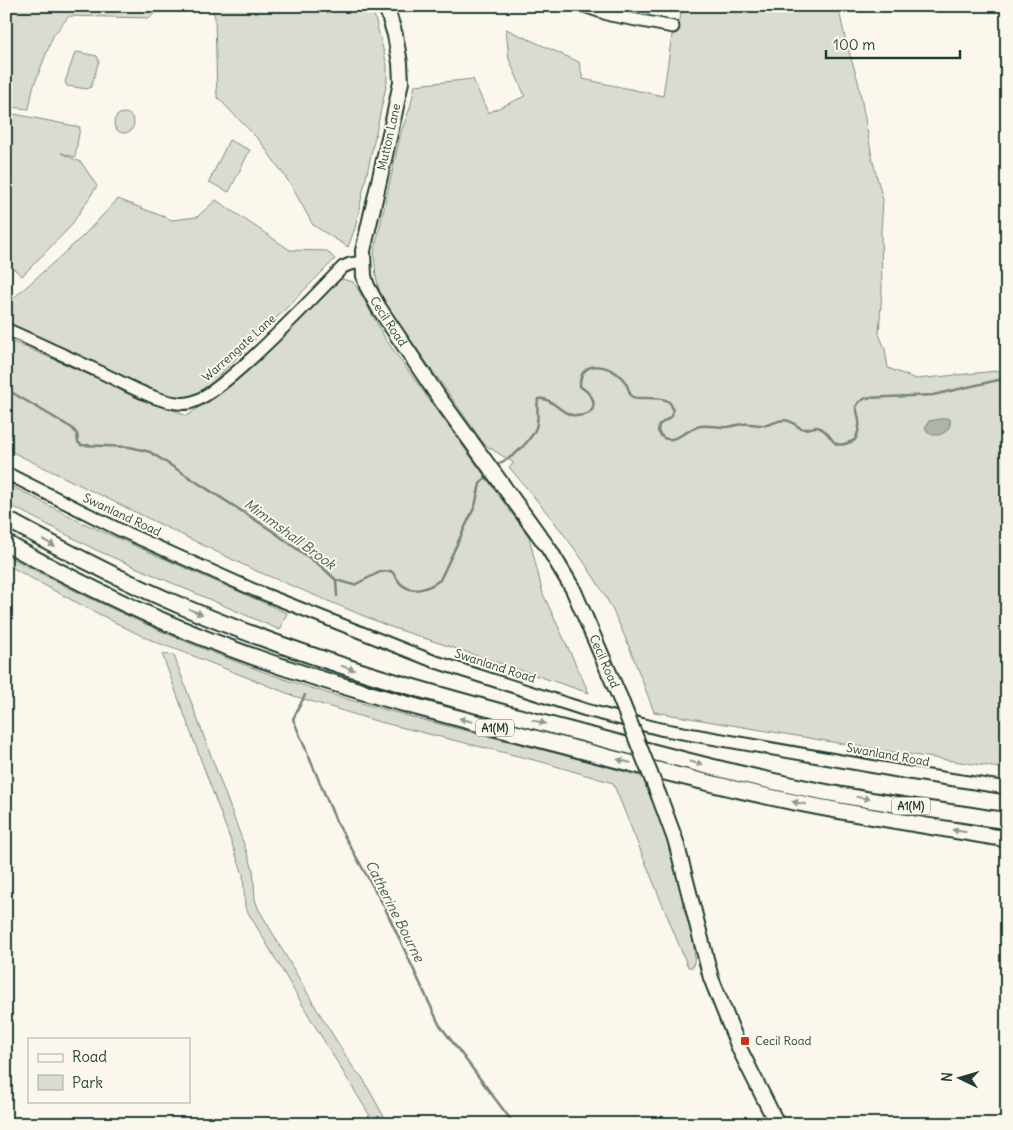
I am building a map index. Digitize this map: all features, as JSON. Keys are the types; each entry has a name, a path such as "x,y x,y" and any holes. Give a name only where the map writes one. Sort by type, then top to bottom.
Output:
{"highway":[{"name":"A1(M)","path":"6,519 118,578 185,608 253,635 394,682 475,706 756,778 815,790 1007,821"},
{"name":"A1(M)","path":"6,542 111,598 176,627 282,667 358,691 657,770 811,806 1007,839"}],"main road":[{"name":"Mutton Lane","path":"363,265 366,234 394,116 400,82 400,63 395,35 386,6"},
{"name":"Cecil Road","path":"363,265 367,286 379,308 438,396 549,549 573,589 620,698 676,842 711,978 740,1050 777,1124"}],"street":[{"path":"584,6 610,15 673,27"},
{"name":"Warrengate Lane","path":"6,330 152,395 180,403 188,403 202,398 251,359 343,267 350,264 363,265"},
{"name":"Swanland Road","path":"6,473 122,531 254,590 433,661 586,710 670,731 909,773 1007,788"}],"green space":[{"path":"6,6 161,6 150,18 69,16 53,36 33,88 29,109 10,107 6,112"},
{"path":"211,6 372,6 387,65 387,82 355,228 348,247 313,225 291,185 260,141 217,97 215,17"},
{"path":"682,6 838,6 846,42 858,81 873,162 883,200 881,232 882,290 879,334 885,349 888,368 916,379 1007,370 1007,769 654,712 621,627 604,594 585,564 554,522 509,467 514,463 485,445 381,298 376,276 374,253 401,132 410,108 415,85 473,79 488,113 525,96 509,59 506,29 579,62 583,79 663,96 672,35 680,20"},
{"path":"77,52 97,56 99,61 91,87 87,89 67,86 65,82"},
{"path":"124,113 131,116 134,123 131,130 124,133 117,130 114,123 117,116"},
{"path":"14,114 80,127 75,157 61,153 81,162 97,186 70,227 22,276 6,262 6,131 8,131"},
{"path":"229,140 250,150 229,192 209,182"},
{"path":"118,199 172,220 197,217 216,200 290,250 327,251 335,259 201,394 185,399 168,396 6,326 6,305 83,236"},
{"path":"338,278 353,282 386,340 529,537 543,594 589,693 388,626 254,570 6,449 6,339 187,416 218,393 264,354"},
{"path":"6,483 81,522 287,613 280,630 96,550 6,503"},
{"path":"6,555 133,618 264,672 390,711 646,778 668,844 691,932 695,953 693,967 688,967 613,783 542,762 376,721 294,696 139,634 65,597 6,564"},
{"path":"162,654 174,655 253,869 255,899 258,908 315,1006 354,1069 362,1077 388,1124 375,1124 245,907 243,874"}],"shaded area":[{"path":"950,419 950,425 945,432 936,435 931,434 925,428 929,421"}],"waterway":[{"name":"Mimmshall Brook","path":"495,467 515,454 533,433 537,422 538,399 549,401 576,416 590,412 593,400 580,386 581,377 591,367 598,366 613,371 625,382 631,396 635,398 666,400 672,409 672,416 659,425 658,431 662,437 667,439 673,439 701,426 763,425 786,420 803,429 818,427 825,431 833,442 840,445 855,440 859,424 856,407 859,402 866,398 933,395 1007,378"},
{"name":"Mimmshall Brook","path":"6,389 72,428 77,434 78,442 81,445 130,447 150,452 271,530 322,567 336,580 354,585 380,572 391,571 401,584 416,590 431,586 440,580 475,506 480,484 488,475"},
{"name":"Catherine Bourne","path":"336,580 337,596"},
{"name":"Catherine Bourne","path":"305,695 293,719 336,821 385,908 439,1024 514,1124"}],"place":[{"name":"Cecil Road","path":"745,1041"}]}
